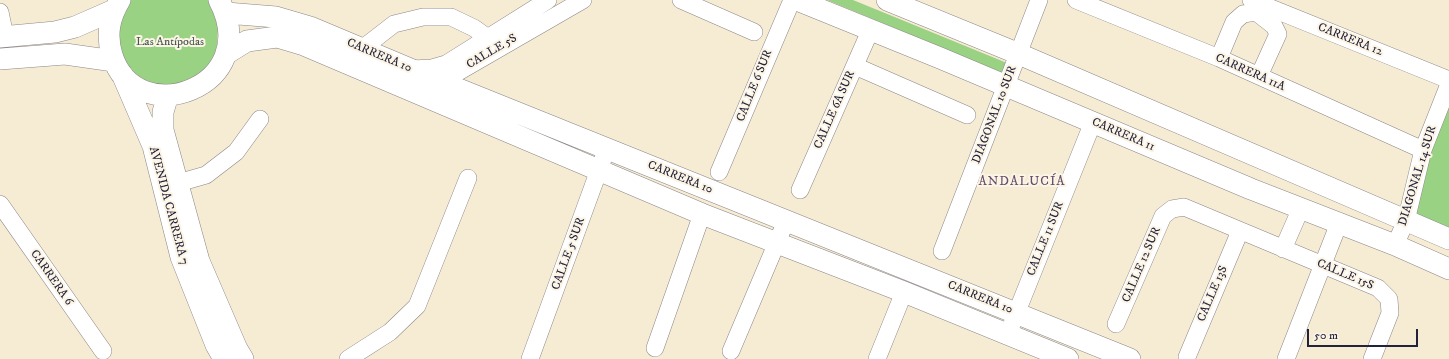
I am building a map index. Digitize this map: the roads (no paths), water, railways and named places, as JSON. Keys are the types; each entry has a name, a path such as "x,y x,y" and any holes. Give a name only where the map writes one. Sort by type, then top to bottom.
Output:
{"main road":[{"name":"CARRERA 11","path":"797,0 1301,208 1395,245 1449,269"},
{"path":"887,0 1019,54 1449,239"},
{"path":"0,59 65,54 118,68 133,84 146,91 168,95 187,93 204,84 218,70 226,54 230,38 221,3"},
{"name":"CARRERA 10","path":"221,3 310,27 363,48 403,76 600,171 702,214 904,292 1068,359"},
{"path":"3,37 55,32 75,27 117,5"},
{"name":"AVENIDA CARRERA 7","path":"117,5 109,27 109,39 118,68 153,146 181,258 216,345 224,359"},
{"name":"CARRERA 10","path":"226,54 247,41 277,37 403,76 441,82 1130,359"},
{"name":"AVENIDA CARRERA 7","path":"168,95 163,112 163,130 199,260 236,348 243,359"}],"street":[{"name":"CALLE 5S","path":"403,76 446,64 548,0"},
{"name":"CALLE 5S","path":"441,82 563,5 583,0"},
{"path":"681,0 754,32"},
{"name":"CALLE 6 SUR","path":"719,172 792,0"},
{"name":"DIAGONAL 10 SUR","path":"942,251 1039,0"},
{"name":"CARRERA 11A","path":"1076,0 1219,58 1423,150"},
{"path":"1219,58 1234,22 1256,4 1274,26 1278,34 1259,76"},
{"name":"CARRERA 12","path":"1256,4 1449,80"},
{"path":"0,12 3,37"},
{"path":"363,48 394,24 423,16 451,17 474,28 488,38"},
{"name":"CALLE 6A SUR","path":"800,190 870,31"},
{"path":"855,66 967,115"},
{"name":"DIAGONAL 14 SUR","path":"1395,245 1406,221 1423,150 1449,84"},
{"path":"178,183 206,175 236,152 260,119"},
{"name":"CALLE 11 SUR","path":"1008,334 1093,122"},
{"name":"CALLE 5 SUR","path":"530,359 600,171 607,148"},
{"path":"348,359 390,332 417,306 468,178"},
{"name":"CARRERA 6","path":"0,204 103,352"},
{"name":"CALLE 15S","path":"1172,209 1184,207 1322,266 1378,288 1389,299 1390,313 1372,359"},
{"path":"1283,249 1301,208"},
{"name":"CALLE 12 SUR","path":"1116,324 1163,216 1172,209"},
{"path":"655,348 702,214"},
{"path":"731,351 786,220"},
{"path":"1286,359 1339,223"},
{"name":"CALLE 13S","path":"1186,358 1240,231"},
{"path":"877,359 904,292"}],"district":[{"name":"ANDALUCÍA","path":"1022,182"}],"park label":[{"name":"Las Antípodas","path":"170,43"}]}
